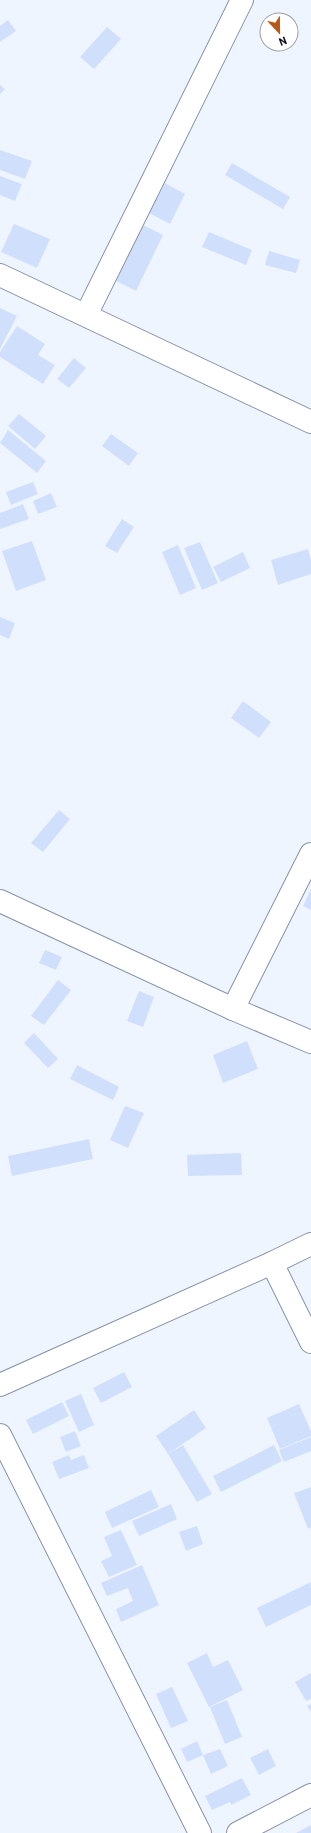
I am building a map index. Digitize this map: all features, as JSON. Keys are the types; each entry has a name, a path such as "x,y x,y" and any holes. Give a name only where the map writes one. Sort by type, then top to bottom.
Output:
{"street":[{"path":"86,315 242,0"},
{"path":"0,275 311,422"},
{"path":"233,1010 311,854"},
{"path":"0,900 233,1010 311,1042"},
{"path":"0,1385 272,1263 311,1244"},
{"path":"272,1263 311,1342"},
{"path":"0,1435 200,1833"},
{"path":"238,1833 311,1795"}],"building":[{"path":"8,20 16,31 0,42 0,26"},
{"path":"107,27 121,39 94,69 80,57"},
{"path":"0,85 5,89 0,94"},
{"path":"0,150 32,161 25,179 0,170"},
{"path":"232,163 290,197 283,209 225,175"},
{"path":"0,176 22,184 15,201 0,195"},
{"path":"165,183 185,194 170,224 149,213"},
{"path":"14,224 50,239 37,268 1,252"},
{"path":"143,225 163,235 136,291 116,281"},
{"path":"209,232 252,250 246,265 202,247"},
{"path":"269,251 300,260 296,273 265,265"},
{"path":"0,308 17,316 0,349"},
{"path":"17,326 45,344 38,355 55,365 43,384 0,357 0,352"},
{"path":"74,358 86,368 69,388 57,379"},
{"path":"19,414 46,436 35,449 8,426"},
{"path":"8,430 46,461 37,473 0,443"},
{"path":"111,434 138,453 129,466 102,446"},
{"path":"33,482 38,494 11,505 6,492"},
{"path":"51,493 57,507 38,514 33,501"},
{"path":"23,504 29,519 0,529 0,513"},
{"path":"122,519 134,527 117,553 105,546"},
{"path":"32,541 46,580 16,591 2,551"},
{"path":"200,542 218,583 202,590 184,548"},
{"path":"178,545 196,588 180,595 162,552"},
{"path":"308,549 311,560 311,574 278,585 271,560"},
{"path":"243,552 250,568 221,582 213,567"},
{"path":"0,617 15,623 9,639 0,635"},
{"path":"243,701 271,722 259,738 231,718"},
{"path":"59,810 70,819 43,852 31,843"},
{"path":"311,889 311,910 303,906"},
{"path":"45,950 62,957 56,970 39,963"},
{"path":"58,980 71,990 44,1025 31,1016"},
{"path":"139,991 154,997 143,1027 127,1021"},
{"path":"34,1033 58,1059 48,1068 24,1043"},
{"path":"247,1041 258,1069 223,1083 213,1055"},
{"path":"77,1065 119,1087 113,1100 70,1079"},
{"path":"125,1106 144,1113 128,1148 110,1140"},
{"path":"89,1139 93,1159 12,1176 8,1156"},
{"path":"241,1153 242,1175 188,1176 187,1155"},
{"path":"124,1372 132,1387 101,1403 93,1388"},
{"path":"81,1394 94,1425 79,1432 65,1401"},
{"path":"62,1402 69,1416 33,1434 26,1420"},
{"path":"299,1404 311,1431 311,1436 280,1449 267,1418"},
{"path":"194,1410 206,1428 168,1454 156,1436"},
{"path":"75,1431 81,1446 66,1452 60,1437"},
{"path":"311,1437 311,1451 284,1462 279,1450"},
{"path":"183,1445 212,1494 197,1502 168,1454"},
{"path":"274,1445 282,1461 221,1492 213,1476"},
{"path":"69,1455 71,1460 84,1455 89,1468 59,1479 52,1462"},
{"path":"311,1487 311,1528 308,1529 294,1493"},
{"path":"151,1490 159,1507 112,1528 105,1512"},
{"path":"171,1504 177,1519 139,1536 132,1521"},
{"path":"197,1526 203,1544 186,1551 179,1532"},
{"path":"121,1530 137,1565 109,1577 101,1561 112,1556 104,1537"},
{"path":"142,1565 159,1605 121,1622 116,1609 133,1601 128,1588 107,1596 101,1583"},
{"path":"311,1582 311,1605 266,1627 257,1608"},
{"path":"207,1653 213,1667 228,1660 243,1690 209,1707 187,1663"},
{"path":"311,1673 311,1699 306,1701 295,1682"},
{"path":"172,1687 188,1721 171,1728 156,1694"},
{"path":"227,1700 242,1737 225,1744 210,1707"},
{"path":"311,1704 311,1712 307,1706"},
{"path":"197,1741 203,1755 187,1762 181,1749"},
{"path":"220,1749 228,1766 211,1774 203,1755"},
{"path":"268,1749 276,1766 259,1775 250,1758"},
{"path":"242,1778 251,1795 231,1805 230,1802 212,1810 205,1796"},
{"path":"311,1825 311,1833 296,1833"}]}
